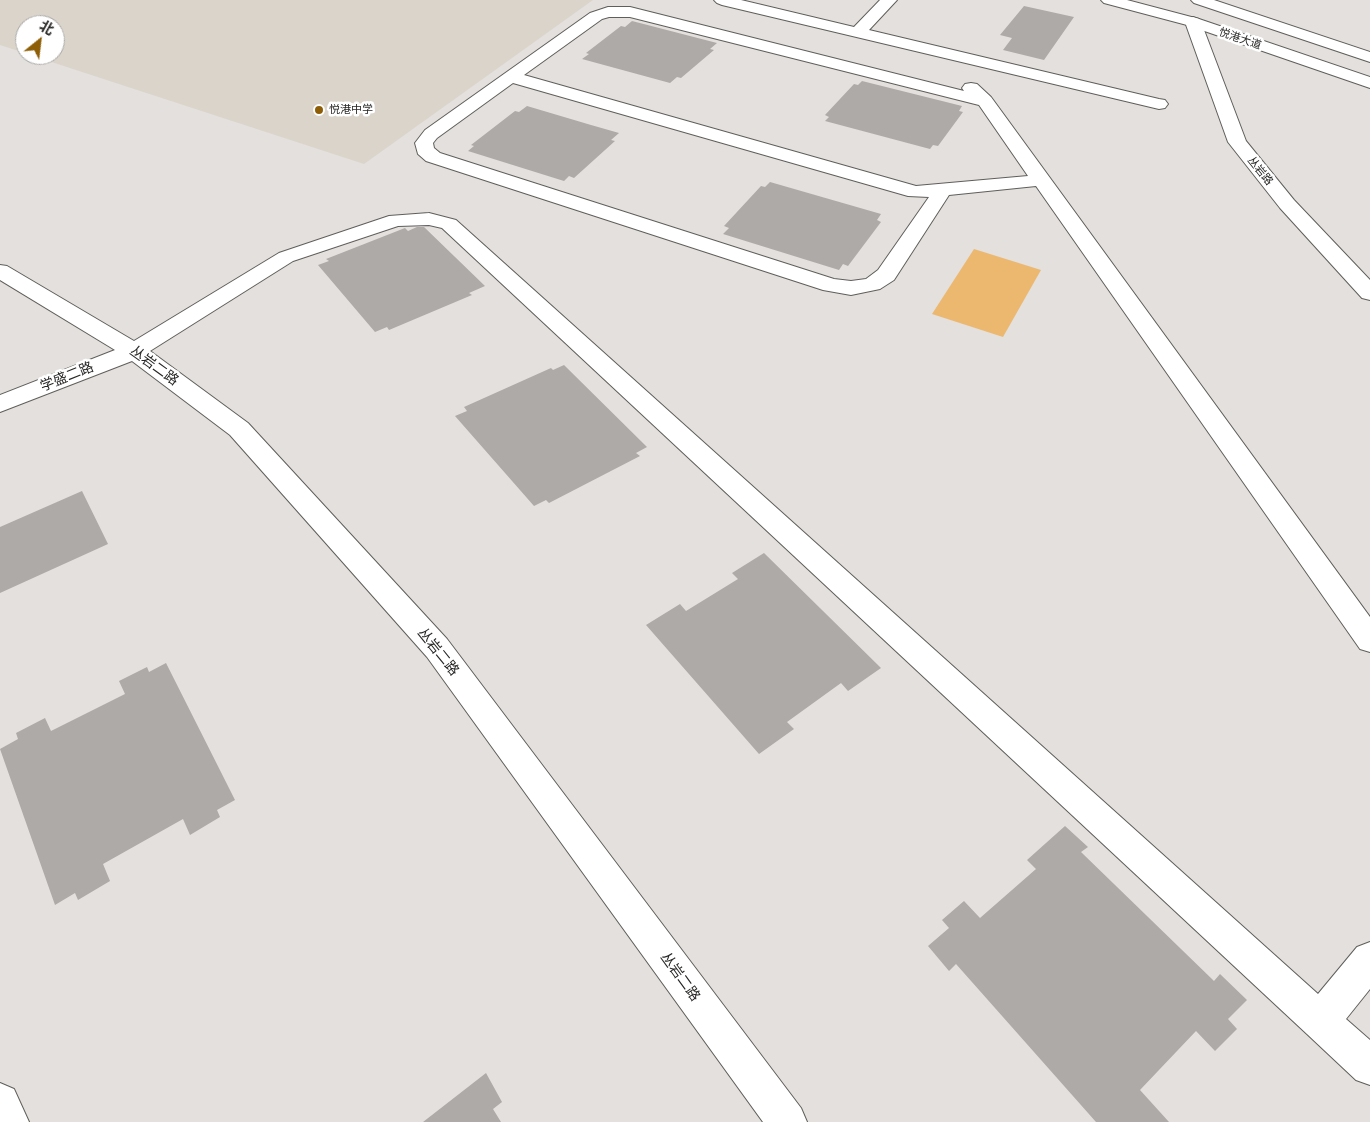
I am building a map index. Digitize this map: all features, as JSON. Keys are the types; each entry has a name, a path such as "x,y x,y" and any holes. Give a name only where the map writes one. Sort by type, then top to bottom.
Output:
{"street":[{"path":"650,0 667,8 941,76 962,83 976,91 1370,640"},
{"path":"722,0 1159,104"},
{"path":"858,32 890,0"},
{"name":"悦港大道","path":"1109,0 1192,22 1370,83"},
{"name":"悦港大道","path":"1199,0 1370,57"},
{"path":"939,197 886,275 872,284 851,288 832,285 433,157 425,150 424,143 430,134 596,16 619,12 630,12 985,101"},
{"name":"丛岩路","path":"1192,22 1237,142 1287,204 1370,293"},
{"path":"511,77 915,192 939,197 1041,180"},
{"name":"学盛二路","path":"0,404 134,351 286,257 396,220 429,219 449,224 1370,1066"},
{"name":"丛岩二路","path":"0,271 134,351 239,429 437,648 787,1122"},
{"path":"1320,1020 1370,960"},
{"path":"0,1103 9,1122"}],"shaded area":[{"name":"悦港中学","path":"0,0 593,0 364,164 61,65 65,65 65,15 15,15 15,50 0,45"},
{"path":"974,249 1041,270 1003,337 932,314"}],"building":[{"path":"1024,6 1074,17 1044,60 1003,50 1012,38 1000,35"},
{"path":"632,21 717,43 710,49 714,50 681,78 677,77 670,83 582,59 589,54 586,53 621,26 625,27"},
{"path":"862,81 962,106 959,111 963,112 938,146 933,145 930,149 825,121 829,117 825,115 854,84 858,85"},
{"path":"527,106 619,133 611,140 615,141 574,178 569,176 564,181 468,151 474,146 471,145 515,111 519,112"},
{"path":"770,182 881,214 877,220 881,222 848,266 843,264 839,270 723,234 729,228 724,226 761,186 765,187"},
{"path":"417,227 424,227 485,286 469,293 472,295 389,330 387,327 375,332 318,265 329,261 326,259 405,228 408,231"},
{"path":"564,365 647,447 636,453 640,456 549,503 546,500 534,506 455,416 467,411 464,407 551,368 553,370"},
{"path":"82,491 108,544 0,593 0,527"},
{"path":"764,553 881,668 848,691 841,683 787,722 794,729 759,754 646,625 680,604 686,611 738,579 732,573"},
{"path":"166,663 235,800 217,810 220,817 190,835 183,819 103,864 110,881 78,900 75,893 55,905 0,749 18,739 16,733 45,718 51,731 125,694 119,681 147,667 149,672"},
{"path":"1065,826 1088,847 1081,852 1214,981 1220,974 1247,1000 1228,1019 1237,1029 1215,1051 1196,1031 1140,1090 1169,1122 1096,1122 956,964 949,971 928,946 949,928 942,920 964,901 980,918 1036,869 1027,860"},
{"path":"486,1073 502,1102 493,1109 501,1122 423,1122"}],"place":[{"name":"悦港中学","path":"319,110"}]}
